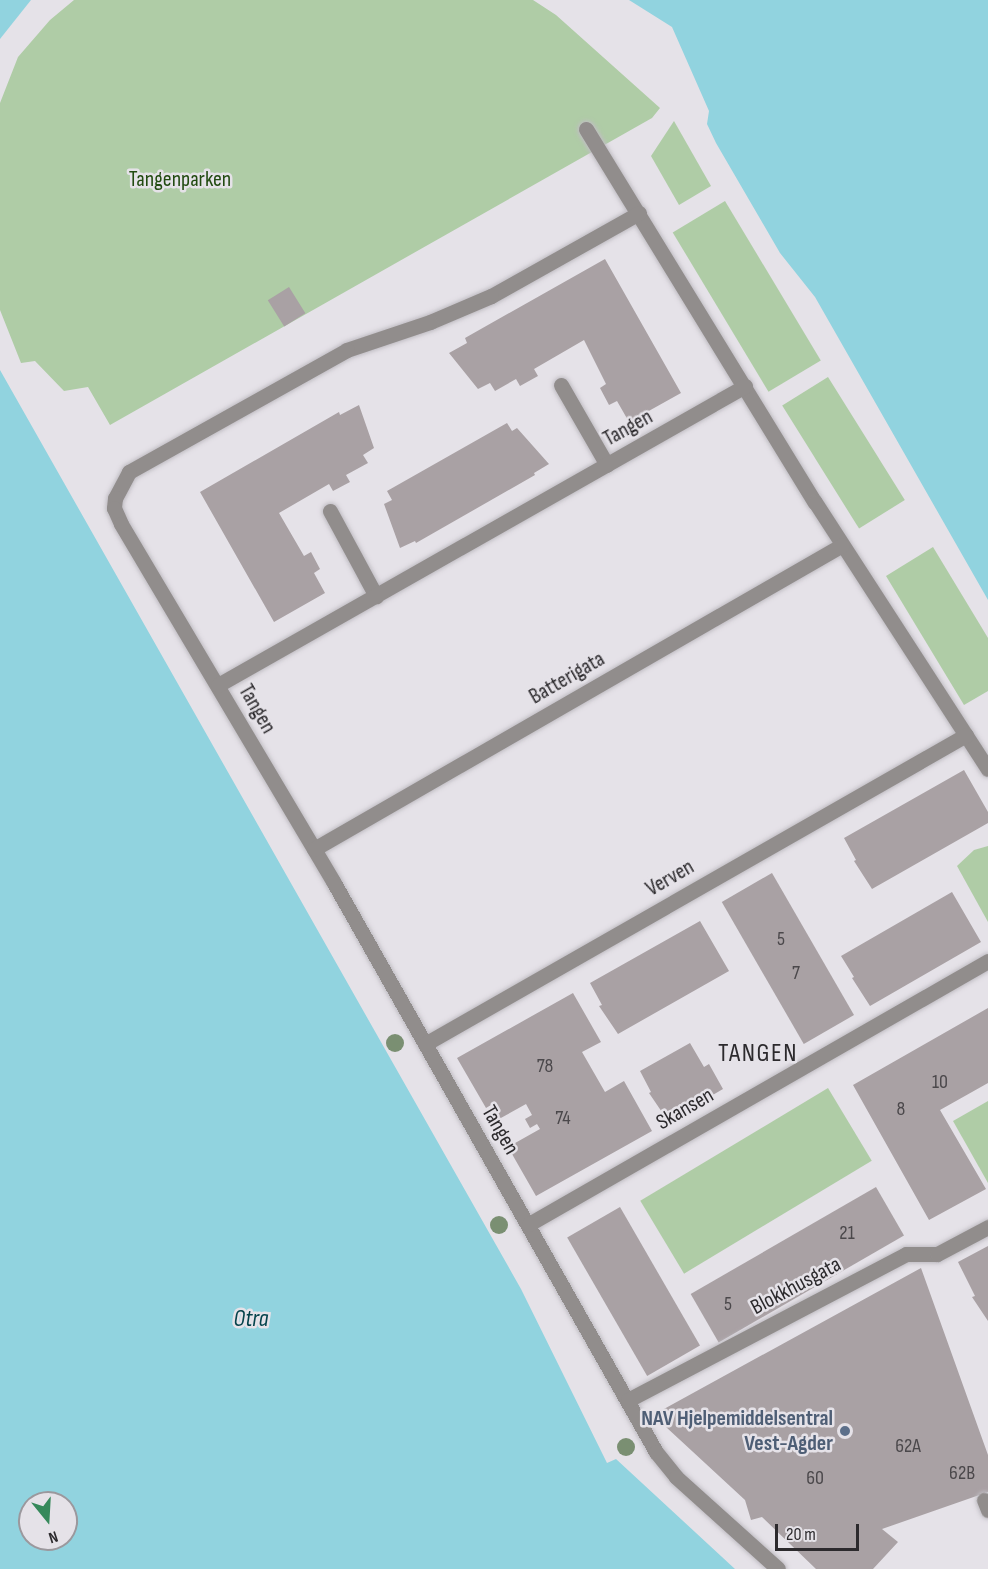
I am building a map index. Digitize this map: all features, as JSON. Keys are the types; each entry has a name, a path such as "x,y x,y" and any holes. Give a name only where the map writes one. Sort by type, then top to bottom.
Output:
{"street":[{"path":"586,129 842,545 988,769"},
{"name":"Tangen","path":"639,213 491,296 430,322 347,350 129,472 115,498 114,508 121,524 314,849 529,1224 656,1452 676,1477 778,1569"},
{"path":"561,385 607,465"},
{"name":"Tangen","path":"218,685 703,412 745,386"},
{"path":"330,511 376,596"},
{"name":"Batterigata","path":"314,849 842,545"},
{"name":"Verven","path":"425,1044 966,735"},
{"name":"Skansen","path":"529,1224 988,960"},
{"name":"Blokkhusgata","path":"628,1400 906,1254 938,1254 988,1227"}],"green space":[{"name":"Tangenparken","path":"74,0 533,0 556,15 660,108 652,118 110,425 88,387 64,391 35,361 21,363 0,310 0,103 18,57 50,20"},
{"path":"674,121 711,186 679,205 651,156"},
{"path":"725,201 821,360 769,392 673,232"},
{"path":"828,377 905,500 859,529 782,406"},
{"path":"933,547 988,638 988,691 964,705 886,576"},
{"path":"988,846 988,922 957,866 974,850"},
{"path":"828,1088 872,1161 684,1274 640,1201"},
{"path":"988,1101 988,1183 953,1121"}],"water":[{"path":"0,0 31,0 0,39"},
{"path":"629,0 988,0 988,600 815,297 780,253 716,143 707,124 709,111 672,27"},
{"name":"Otra","path":"0,370 521,1289 607,1463 616,1459 735,1569 0,1569"}],"building":[{"path":"605,259 681,393 629,422 617,401 609,405 600,388 606,384 584,340 534,369 538,376 520,386 516,379 495,391 490,383 478,389 449,353 467,343 465,338"},
{"path":"289,287 305,313 284,327 268,300"},
{"path":"359,405 374,448 363,455 368,463 346,475 350,482 333,491 329,484 279,513 304,556 311,552 320,569 314,573 325,593 274,622 200,492 339,412 340,415"},
{"path":"507,423 512,431 517,428 549,464 534,473 535,475 416,543 415,541 400,548 384,504 392,500 387,491"},
{"path":"964,770 988,812 988,823 872,889 854,861 856,860 844,838"},
{"path":"772,873 854,1015 804,1044 722,902"},
{"path":"952,892 981,942 870,1006 841,956"},
{"path":"700,921 729,971 618,1034 599,1006 602,1005 590,983"},
{"path":"573,993 601,1042 582,1052 605,1092 624,1081 652,1131 536,1196 508,1147 540,1129 537,1124 530,1128 525,1119 532,1115 526,1104 499,1119 491,1105 486,1108 457,1058"},
{"path":"988,1008 988,1083 940,1110 986,1189 929,1220 853,1085"},
{"path":"690,1043 704,1067 709,1064 723,1089 668,1121 649,1093 651,1092 640,1071"},
{"path":"876,1187 904,1235 719,1342 691,1294"},
{"path":"620,1207 700,1346 647,1376 567,1238"},
{"path":"988,1246 988,1321 972,1297 975,1296 958,1262"},
{"path":"921,1268 988,1455 988,1492 882,1529 898,1542 873,1569 816,1569 762,1517 751,1520 745,1500 653,1415"}],"place":[{"name":"NAV Hjelpemiddelsentral Vest-Agder","path":"845,1431"}],"district":[{"name":"TANGEN","path":"758,1054"}]}
